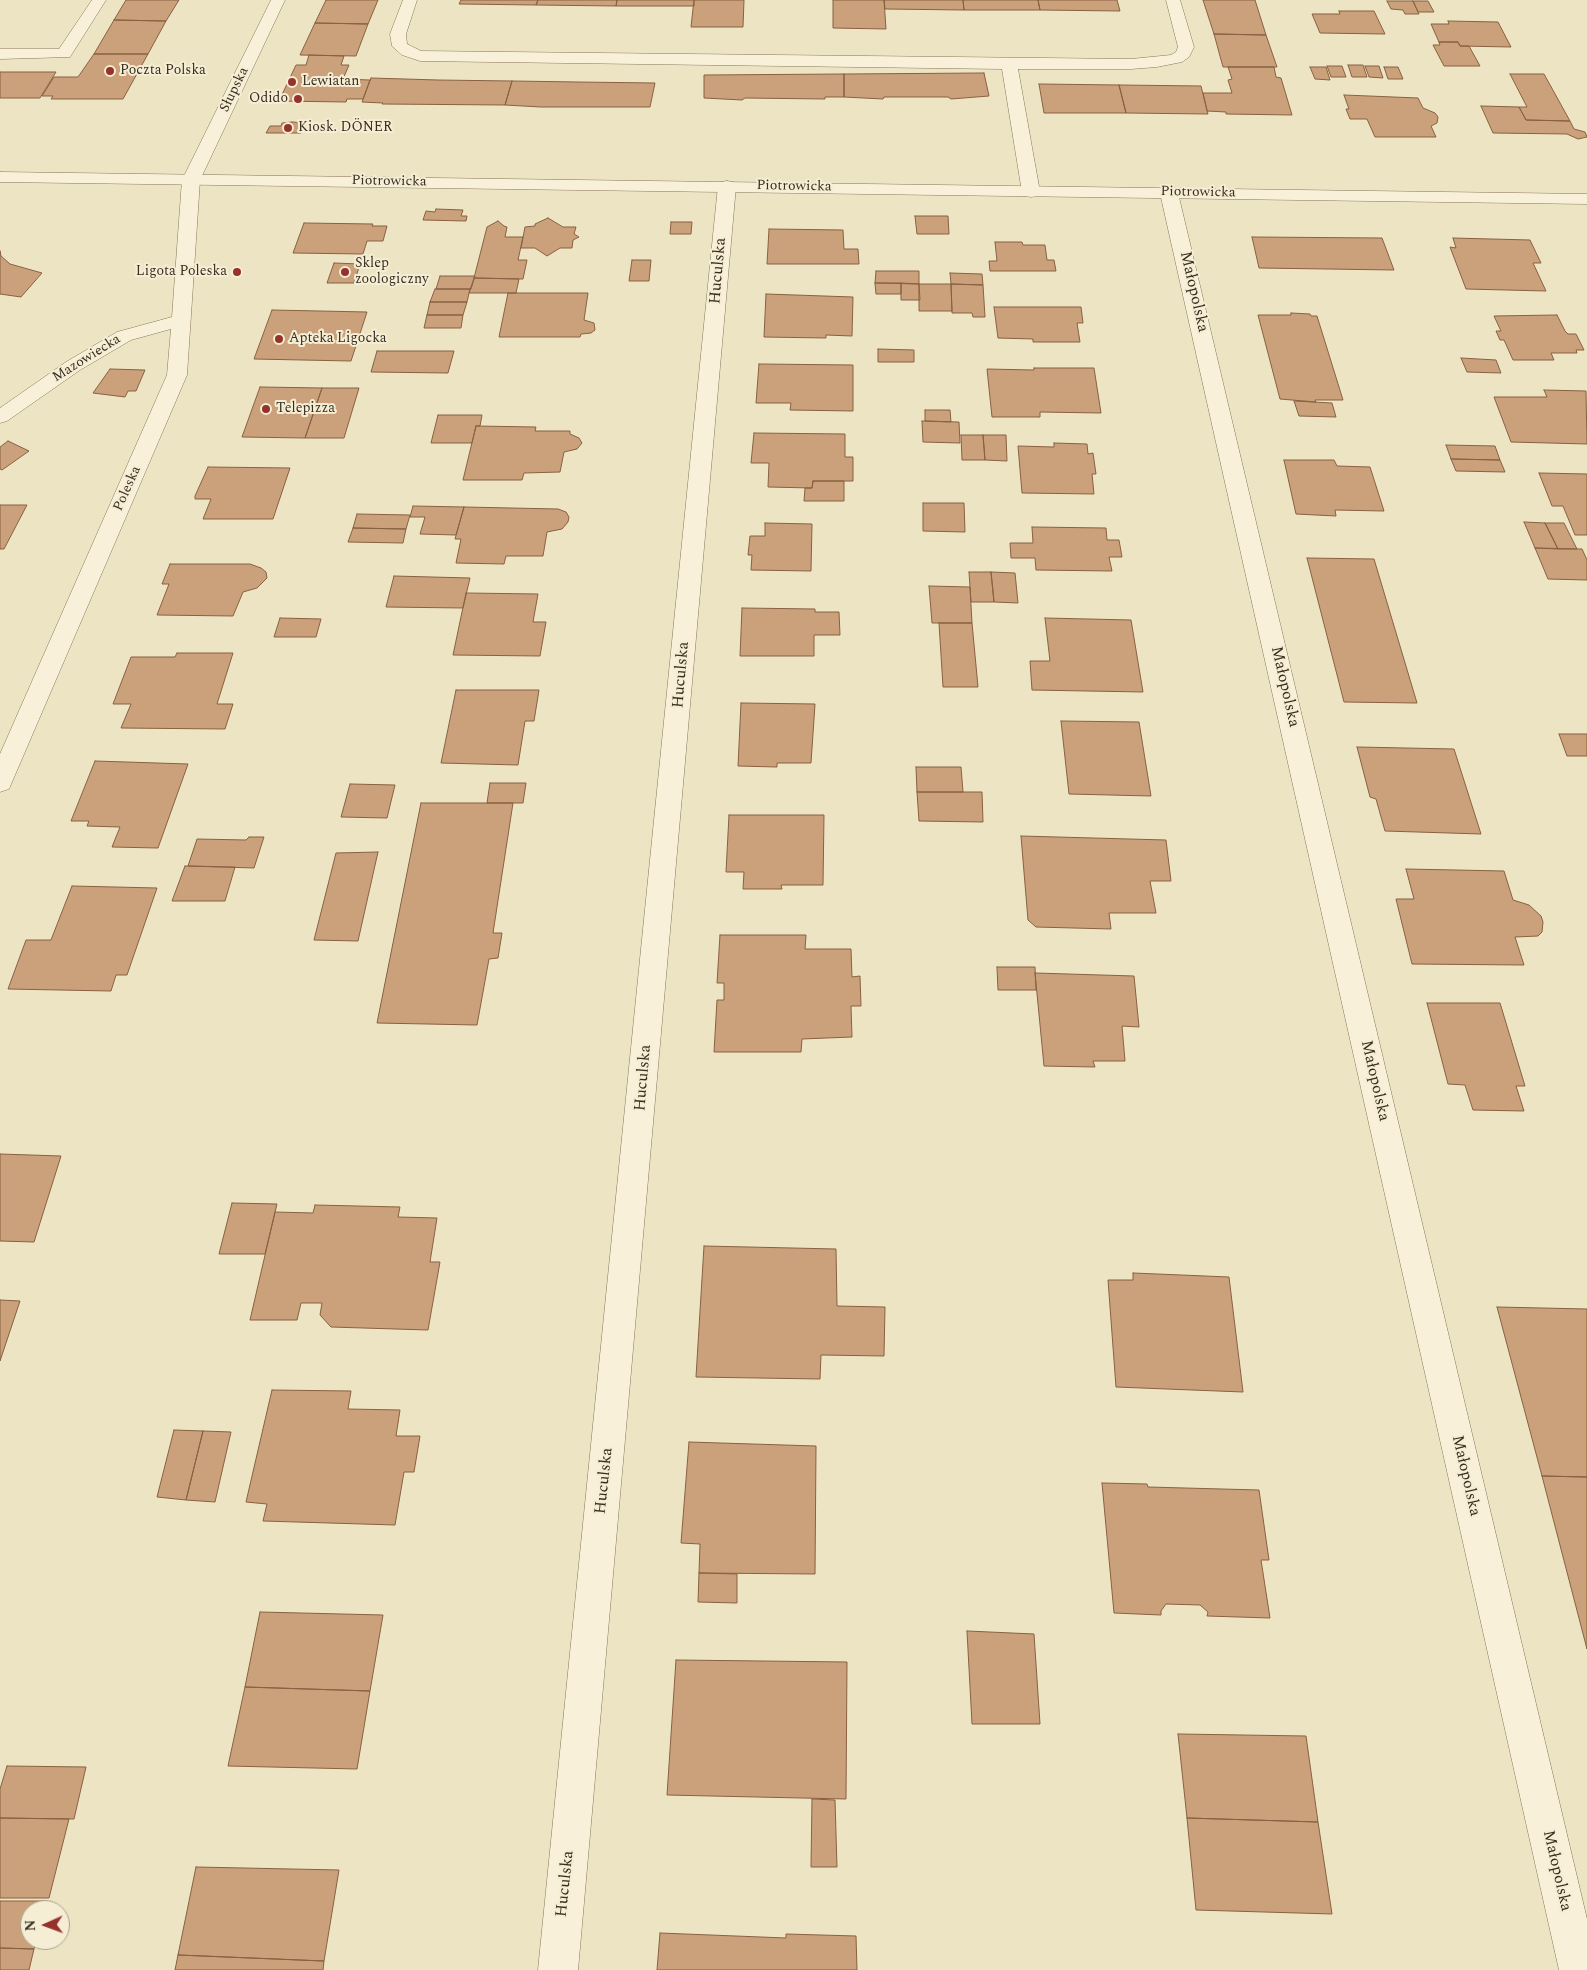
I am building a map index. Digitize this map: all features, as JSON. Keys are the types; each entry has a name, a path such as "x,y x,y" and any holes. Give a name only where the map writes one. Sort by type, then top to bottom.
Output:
{"street":[{"path":"0,54 64,54 99,0"},
{"name":"Słupska","path":"191,180 278,0"},
{"path":"410,0 398,34 400,46 408,52 420,56 1009,64 1130,64 1176,59 1183,54 1186,47 1173,0"},
{"path":"1009,64 1031,192"},
{"name":"Piotrowicka","path":"0,177 1587,199"},
{"name":"Poleska","path":"0,782 177,375 191,180"},
{"name":"Huculska","path":"558,1970 642,1104 727,186"},
{"name":"Małopolska","path":"1169,193 1579,1970"},
{"name":"Mazowiecka","path":"0,418 73,366 124,336 182,320"}],"building":[{"path":"126,0 179,0 166,21 114,20"},
{"path":"326,0 378,0 368,24 315,23"},
{"path":"461,0 538,0 536,5 459,4"},
{"path":"538,0 617,0 616,6 536,5"},
{"path":"617,0 694,0 694,6 616,6"},
{"path":"694,0 744,0 743,27 691,27"},
{"path":"833,0 884,0 886,29 833,28"},
{"path":"884,0 963,0 964,10 885,9"},
{"path":"963,0 1038,0 1040,10 964,10"},
{"path":"1038,0 1117,0 1120,11 1040,10"},
{"path":"1203,0 1255,0 1266,35 1214,34"},
{"path":"1387,1 1413,1 1419,14 1405,14 1403,10 1391,9"},
{"path":"1413,1 1428,1 1434,12 1418,12"},
{"path":"1339,11 1374,11 1385,34 1320,33 1312,14 1340,14"},
{"path":"114,20 166,21 148,54 94,54"},
{"path":"1448,21 1498,22 1511,47 1460,46 1458,42 1439,42 1431,24 1449,24"},
{"path":"315,23 368,24 356,56 300,55"},
{"path":"1214,34 1266,35 1277,67 1223,67"},
{"path":"1439,42 1458,42 1460,46 1469,46 1480,66 1444,66 1433,45 1440,45"},
{"name":"Poczta Polska","path":"94,54 148,54 123,99 51,99 53,96 42,96 54,77 78,77"},
{"path":"309,55 344,56 341,65 349,65 343,79 370,80 363,99 347,99 346,102 279,101 296,65 306,65"},
{"path":"1348,65 1363,65 1367,77 1352,77"},
{"path":"1327,66 1342,66 1346,77 1331,77"},
{"path":"1365,66 1379,66 1383,78 1369,77"},
{"path":"1228,67 1274,67 1276,77 1281,78 1292,115 1226,114 1226,112 1207,111 1203,93 1232,93 1228,80 1232,79"},
{"path":"1310,67 1326,67 1330,80 1315,79"},
{"path":"1384,67 1398,67 1403,79 1388,79"},
{"path":"0,72 56,72 40,98 0,98"},
{"path":"984,73 989,96 951,99 948,97 884,97 883,99 844,97 844,74"},
{"path":"844,74 844,97 825,97 825,99 745,98 742,100 704,98 704,75"},
{"path":"1510,74 1544,74 1570,121 1526,120 1519,107 1527,107"},
{"path":"371,78 512,81 505,105 382,104 362,102"},
{"path":"512,81 655,83 650,107 541,107 505,105"},
{"path":"1039,84 1119,85 1126,113 1044,113"},
{"path":"1119,85 1201,86 1208,114 1126,113"},
{"path":"1344,95 1418,98 1423,108 1435,113 1438,117 1437,123 1431,126 1436,137 1375,137 1367,119 1350,119"},
{"path":"1481,106 1519,107 1526,120 1570,121 1574,129 1585,132 1587,137 1578,139 1567,134 1493,133"},
{"path":"282,123 305,123 301,133 266,133 270,126 281,126"},
{"path":"436,209 463,210 461,216 467,216 466,221 423,220 426,211 435,212"},
{"path":"915,216 948,216 949,234 917,234"},
{"path":"548,218 563,227 576,227 574,234 579,237 573,240 572,248 560,248 547,256 535,248 521,248 525,227 535,226 535,224"},
{"path":"498,221 507,227 505,237 523,237 518,260 527,260 523,279 474,278 487,227"},
{"path":"671,222 692,222 691,234 670,234"},
{"path":"304,223 387,226 383,241 367,241 363,254 293,253"},
{"path":"769,229 843,230 844,249 858,249 859,264 767,264"},
{"path":"1252,237 1382,238 1394,270 1259,268"},
{"path":"1453,238 1530,240 1541,263 1533,263 1546,291 1466,289 1450,247 1456,248"},
{"path":"995,242 1022,242 1023,245 1045,245 1047,260 1054,260 1056,271 990,271 989,261 997,261"},
{"path":"0,251 1,256 10,264 42,273 21,297 0,294"},
{"path":"632,260 651,260 649,281 629,281"},
{"path":"334,263 360,264 354,283 327,283"},
{"path":"876,271 919,271 919,284 875,283"},
{"path":"950,273 982,274 983,285 951,284"},
{"path":"440,276 475,276 471,289 436,289"},
{"path":"474,278 519,279 516,293 469,293"},
{"path":"875,283 901,283 901,294 876,294"},
{"path":"901,283 919,284 920,300 901,300"},
{"path":"919,284 951,284 952,311 919,311"},
{"path":"951,284 983,285 985,317 973,317 972,313 952,313"},
{"path":"435,289 470,289 467,302 430,302"},
{"path":"508,293 588,293 584,320 594,323 595,330 591,333 581,334 580,337 499,337"},
{"path":"766,294 853,297 852,336 826,335 826,338 764,337"},
{"path":"430,302 467,302 463,315 427,315"},
{"path":"994,307 1081,307 1083,323 1077,323 1080,342 1033,342 1033,339 998,338"},
{"path":"272,310 367,312 351,361 254,359"},
{"path":"1291,313 1317,316 1343,400 1315,400 1316,402 1280,399 1258,315 1291,315"},
{"path":"427,315 463,315 461,328 424,328"},
{"path":"1557,315 1568,334 1576,334 1584,350 1576,350 1577,353 1551,353 1554,360 1513,360 1504,340 1500,340 1496,331 1501,331 1494,316"},
{"path":"878,349 914,350 914,362 878,362"},
{"path":"377,351 454,351 448,373 371,372"},
{"path":"1461,358 1496,360 1501,373 1467,372"},
{"path":"759,364 853,365 853,411 790,410 791,403 756,403"},
{"path":"1034,368 1094,368 1101,413 1040,412 1040,417 992,417 987,369 1034,370"},
{"path":"110,369 145,370 136,391 128,391 125,397 93,393"},
{"path":"260,387 322,388 305,438 242,437"},
{"path":"322,388 359,388 344,438 305,438"},
{"path":"1544,390 1586,391 1587,444 1511,442 1494,397 1547,397"},
{"path":"1294,401 1332,403 1336,417 1299,416"},
{"path":"925,410 950,410 951,422 925,421"},
{"path":"438,415 482,415 480,426 476,426 472,443 431,443"},
{"path":"922,421 959,422 960,443 923,442"},
{"path":"476,426 536,427 535,431 570,431 570,434 579,438 582,443 577,449 564,452 560,472 524,473 522,480 463,480"},
{"path":"754,433 845,434 845,457 853,457 853,481 813,481 812,488 768,487 769,463 751,463"},
{"path":"961,435 983,435 985,460 962,460"},
{"path":"983,435 1006,435 1007,461 985,460"},
{"path":"8,441 29,451 2,470 0,469 0,447"},
{"path":"1054,443 1087,444 1088,454 1093,453 1096,474 1092,474 1094,494 1022,493 1018,446 1054,447"},
{"path":"1446,445 1495,446 1500,460 1451,459"},
{"path":"1451,459 1500,460 1505,472 1456,471"},
{"path":"1284,460 1334,460 1337,466 1370,467 1384,511 1335,510 1336,516 1296,514"},
{"path":"208,467 290,468 273,519 203,519 211,499 195,499 195,496"},
{"path":"1539,473 1587,474 1587,535 1575,535 1563,506 1552,506"},
{"path":"813,481 844,481 844,501 804,501 805,488 812,488"},
{"path":"923,503 964,503 965,532 923,531"},
{"path":"0,505 27,505 4,549 0,549"},
{"path":"413,506 464,507 456,535 420,534 425,517 410,517"},
{"path":"464,507 558,509 566,512 569,517 568,522 562,529 547,532 543,556 506,556 504,564 456,563 461,539 455,539"},
{"path":"357,514 410,515 406,529 353,528"},
{"path":"1524,522 1545,523 1558,549 1535,548"},
{"path":"765,523 812,524 811,571 751,570 752,555 748,555 750,536 765,536"},
{"path":"1545,523 1564,523 1577,549 1558,549"},
{"path":"1032,527 1106,528 1107,540 1119,540 1122,557 1109,557 1112,571 1036,570 1035,558 1011,558 1010,543 1033,543"},
{"path":"353,528 406,529 403,543 348,542"},
{"path":"1535,548 1582,549 1587,560 1587,580 1548,579"},
{"path":"1307,558 1374,559 1417,703 1344,702"},
{"path":"170,564 250,564 266,572 267,578 257,588 243,592 233,616 157,615 169,584 162,584"},
{"path":"969,572 991,572 994,602 971,602"},
{"path":"991,572 1015,573 1018,603 994,602"},
{"path":"394,576 470,578 463,608 386,607"},
{"path":"929,586 970,587 972,623 932,623"},
{"path":"466,593 538,594 533,622 546,622 540,656 453,655"},
{"path":"742,608 815,609 815,612 839,612 840,635 814,635 814,656 740,656"},
{"path":"280,618 321,619 316,637 274,637"},
{"path":"1045,618 1131,620 1143,692 1032,690 1030,661 1050,661"},
{"path":"939,623 972,623 978,687 943,687"},
{"path":"177,653 233,653 217,704 233,704 225,729 121,728 131,704 113,704 131,657 175,657"},
{"path":"456,690 539,690 534,721 525,721 518,765 441,763"},
{"path":"741,703 815,704 811,763 777,763 777,767 738,766"},
{"path":"1061,721 1139,722 1151,796 1069,794"},
{"path":"1559,734 1587,734 1587,756 1567,756"},
{"path":"1357,747 1454,749 1481,834 1385,831 1376,799 1370,797"},
{"path":"95,761 188,764 158,848 112,847 120,827 87,826 89,821 71,821"},
{"path":"916,767 961,767 963,792 917,792"},
{"path":"490,783 526,783 523,803 487,803"},
{"path":"350,784 395,785 387,818 341,817"},
{"path":"917,792 982,792 983,822 919,821"},
{"path":"421,803 513,803 493,933 502,933 498,958 489,959 477,1025 377,1023"},
{"path":"729,815 824,815 823,885 781,885 782,889 743,889 744,872 726,872"},
{"path":"1021,836 1166,840 1171,881 1150,881 1156,913 1109,913 1111,929 1036,927 1028,920"},
{"path":"249,837 264,837 254,868 188,866 197,839 246,840"},
{"path":"378,852 358,941 314,940 336,853"},
{"path":"185,866 235,867 225,901 172,901"},
{"path":"1406,869 1504,871 1513,900 1529,905 1541,916 1543,922 1542,932 1538,936 1515,937 1524,965 1412,964 1396,899 1414,899"},
{"path":"72,886 157,888 127,975 116,975 111,991 8,989 26,940 51,940"},
{"path":"720,935 806,935 805,949 851,949 852,977 860,976 861,1006 851,1006 852,1037 802,1039 801,1052 714,1052 717,1000 724,1000 724,983 717,983"},
{"path":"997,967 1035,967 1036,990 998,990"},
{"path":"1035,973 1134,976 1139,1027 1122,1026 1125,1061 1093,1061 1095,1067 1044,1066"},
{"path":"1427,1003 1500,1003 1525,1086 1516,1086 1524,1111 1473,1110 1465,1085 1448,1084"},
{"path":"0,1154 61,1156 34,1242 0,1241"},
{"path":"232,1203 277,1204 265,1254 219,1254"},
{"path":"315,1205 400,1207 398,1217 437,1218 430,1262 440,1262 428,1330 331,1327 320,1315 322,1303 301,1303 297,1320 250,1320 275,1212 313,1213"},
{"path":"704,1246 836,1249 837,1306 885,1307 884,1356 821,1355 820,1379 696,1377"},
{"path":"1133,1273 1229,1277 1243,1392 1116,1387 1108,1280 1133,1280"},
{"path":"0,1300 20,1301 0,1361"},
{"path":"1497,1307 1587,1309 1587,1477 1542,1476"},
{"path":"272,1390 351,1391 348,1409 400,1410 396,1436 420,1436 414,1472 404,1472 395,1525 263,1521 267,1504 246,1502"},
{"path":"174,1430 203,1431 186,1500 157,1497"},
{"path":"203,1431 231,1432 215,1502 186,1500"},
{"path":"689,1442 816,1446 815,1574 699,1573 700,1544 681,1543"},
{"path":"1542,1476 1587,1477 1587,1649"},
{"path":"1102,1483 1147,1484 1148,1487 1259,1490 1269,1560 1261,1560 1270,1618 1207,1616 1208,1612 1200,1605 1166,1604 1161,1611 1161,1615 1114,1613"},
{"path":"699,1573 737,1574 737,1603 698,1602"},
{"path":"260,1612 383,1615 370,1691 245,1687"},
{"path":"967,1631 1034,1634 1040,1724 972,1724"},
{"path":"676,1660 847,1662 846,1799 667,1795"},
{"path":"245,1687 370,1691 357,1769 228,1766"},
{"path":"1178,1734 1306,1736 1318,1822 1187,1818"},
{"path":"7,1766 86,1767 74,1819 0,1818 0,1789"},
{"path":"812,1799 835,1800 837,1867 811,1867"},
{"path":"0,1818 69,1819 49,1898 0,1898"},
{"path":"1187,1818 1318,1822 1332,1914 1196,1910"},
{"path":"196,1867 339,1870 324,1961 178,1955"},
{"path":"0,1901 20,1901 20,1949 0,1948"},
{"path":"660,1933 786,1938 786,1934 856,1936 857,1970 657,1970"},
{"path":"0,1948 34,1950 29,1970 0,1970"},
{"path":"178,1955 324,1961 323,1970 175,1970"}],"place":[{"name":"Poczta Polska","path":"110,71"},
{"name":"Lewiatan","path":"292,82"},
{"name":"Odido","path":"298,99"},
{"name":"Kiosk. DÖNER","path":"288,128"},
{"name":"Ligota Poleska","path":"237,272"},
{"name":"Sklep zoologiczny","path":"345,272"},
{"name":"Apteka Ligocka","path":"279,339"},
{"name":"Telepizza","path":"266,409"}]}
